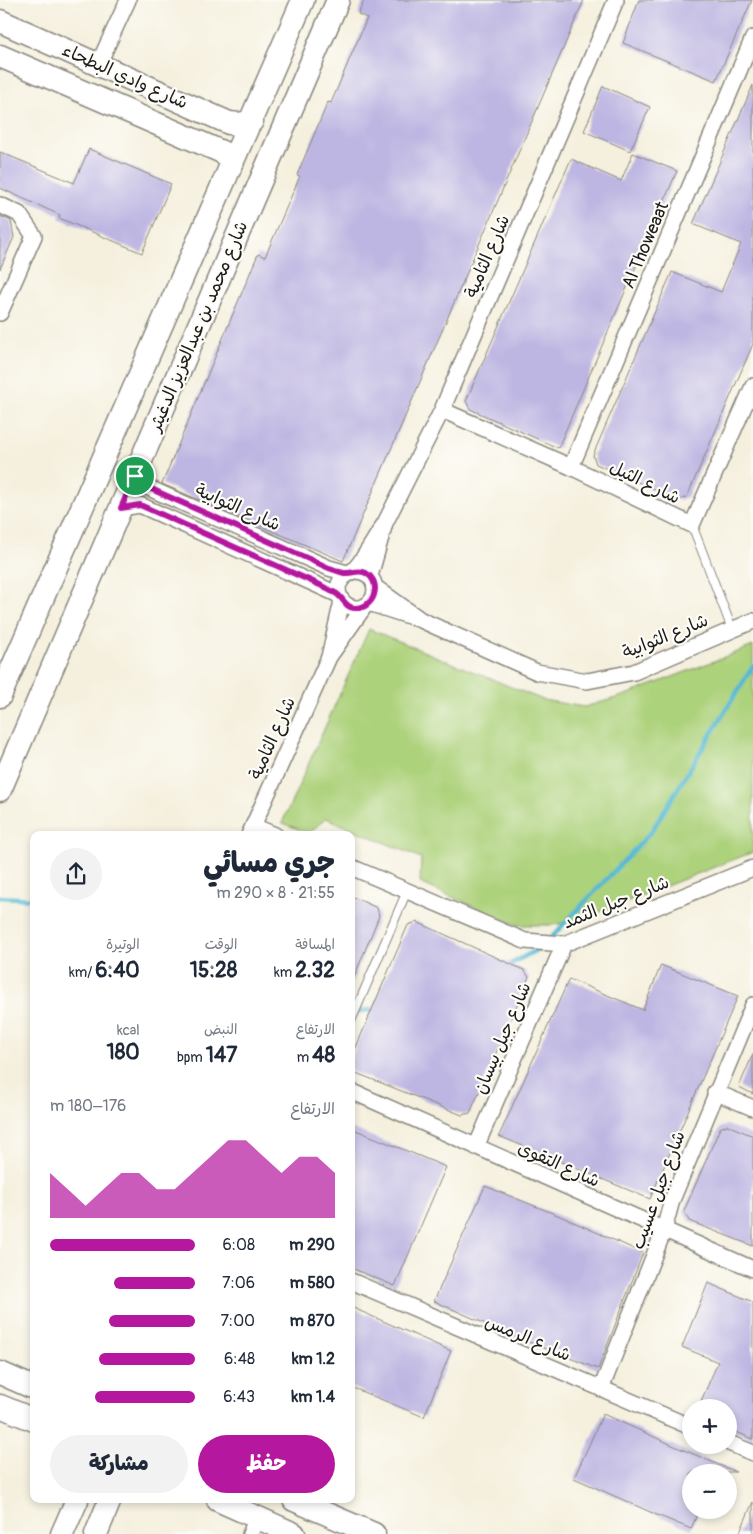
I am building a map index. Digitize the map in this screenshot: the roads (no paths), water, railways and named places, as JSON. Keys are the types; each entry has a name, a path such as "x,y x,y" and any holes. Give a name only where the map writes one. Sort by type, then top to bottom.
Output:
{"street":[{"path":"99,63 128,0"},
{"name":"شارع محمد بن عبدالعزيز الدغيثر","path":"0,696 150,350 252,121 303,0"},
{"name":"شارع محمد بن عبدالعزيز الدغيثر","path":"0,790 338,0"},
{"name":"شارع الثامية","path":"385,523 442,410 616,0"},
{"name":"شارع وادي البطحاء","path":"0,21 99,63 229,123 240,124 252,121"},
{"path":"291,30 319,43"},
{"name":"Al Thoweaat","path":"571,467 753,38"},
{"name":"شارع وادي البطحاء","path":"0,56 222,152 233,162"},
{"path":"0,205 19,214 34,236 0,313"},
{"path":"150,350 182,364"},
{"name":"شارع الثيل","path":"442,410 571,467 692,525 753,386"},
{"name":"شارع الثوابية","path":"135,476 149,488 329,568 350,572"},
{"path":"121,508 140,505 320,585 352,608 366,605 421,620"},
{"path":"329,657 340,598 339,583 350,572 385,523"},
{"path":"329,657 366,605 373,599 373,582 385,523"},
{"path":"350,572 359,571 421,620"},
{"name":"شارع الثوابية","path":"421,620 537,672 587,680 634,672 753,621"},
{"name":"شارع الثامية","path":"251,830 329,657"},
{"name":"شارع جبل الثمد","path":"355,870 525,940 564,944 753,868"},
{"name":"شارع جبل بيسان","path":"476,1148 564,944"},
{"name":"شارع جبل عسيب","path":"600,1389 664,1230 672,1200 715,1092 753,1005"},
{"path":"715,1092 753,1108"},
{"name":"شارع التقوى","path":"355,1094 753,1269"},
{"name":"شارع الرمس","path":"355,1283 682,1424"},
{"path":"0,1373 30,1386"},
{"path":"0,1406 30,1418"},
{"path":"737,1446 753,1453"},
{"path":"62,1534 76,1503"},
{"path":"96,1534 109,1503"},
{"path":"222,1503 254,1526 294,1534"},
{"path":"301,1503 374,1534"}],"lane":[{"path":"692,525 732,629"},
{"path":"355,1011 407,891"}],"waterway":[{"path":"549,940 651,832 753,666"},
{"path":"0,897 30,899"},
{"path":"507,966 542,947"},
{"path":"355,1012 378,1009"}]}
